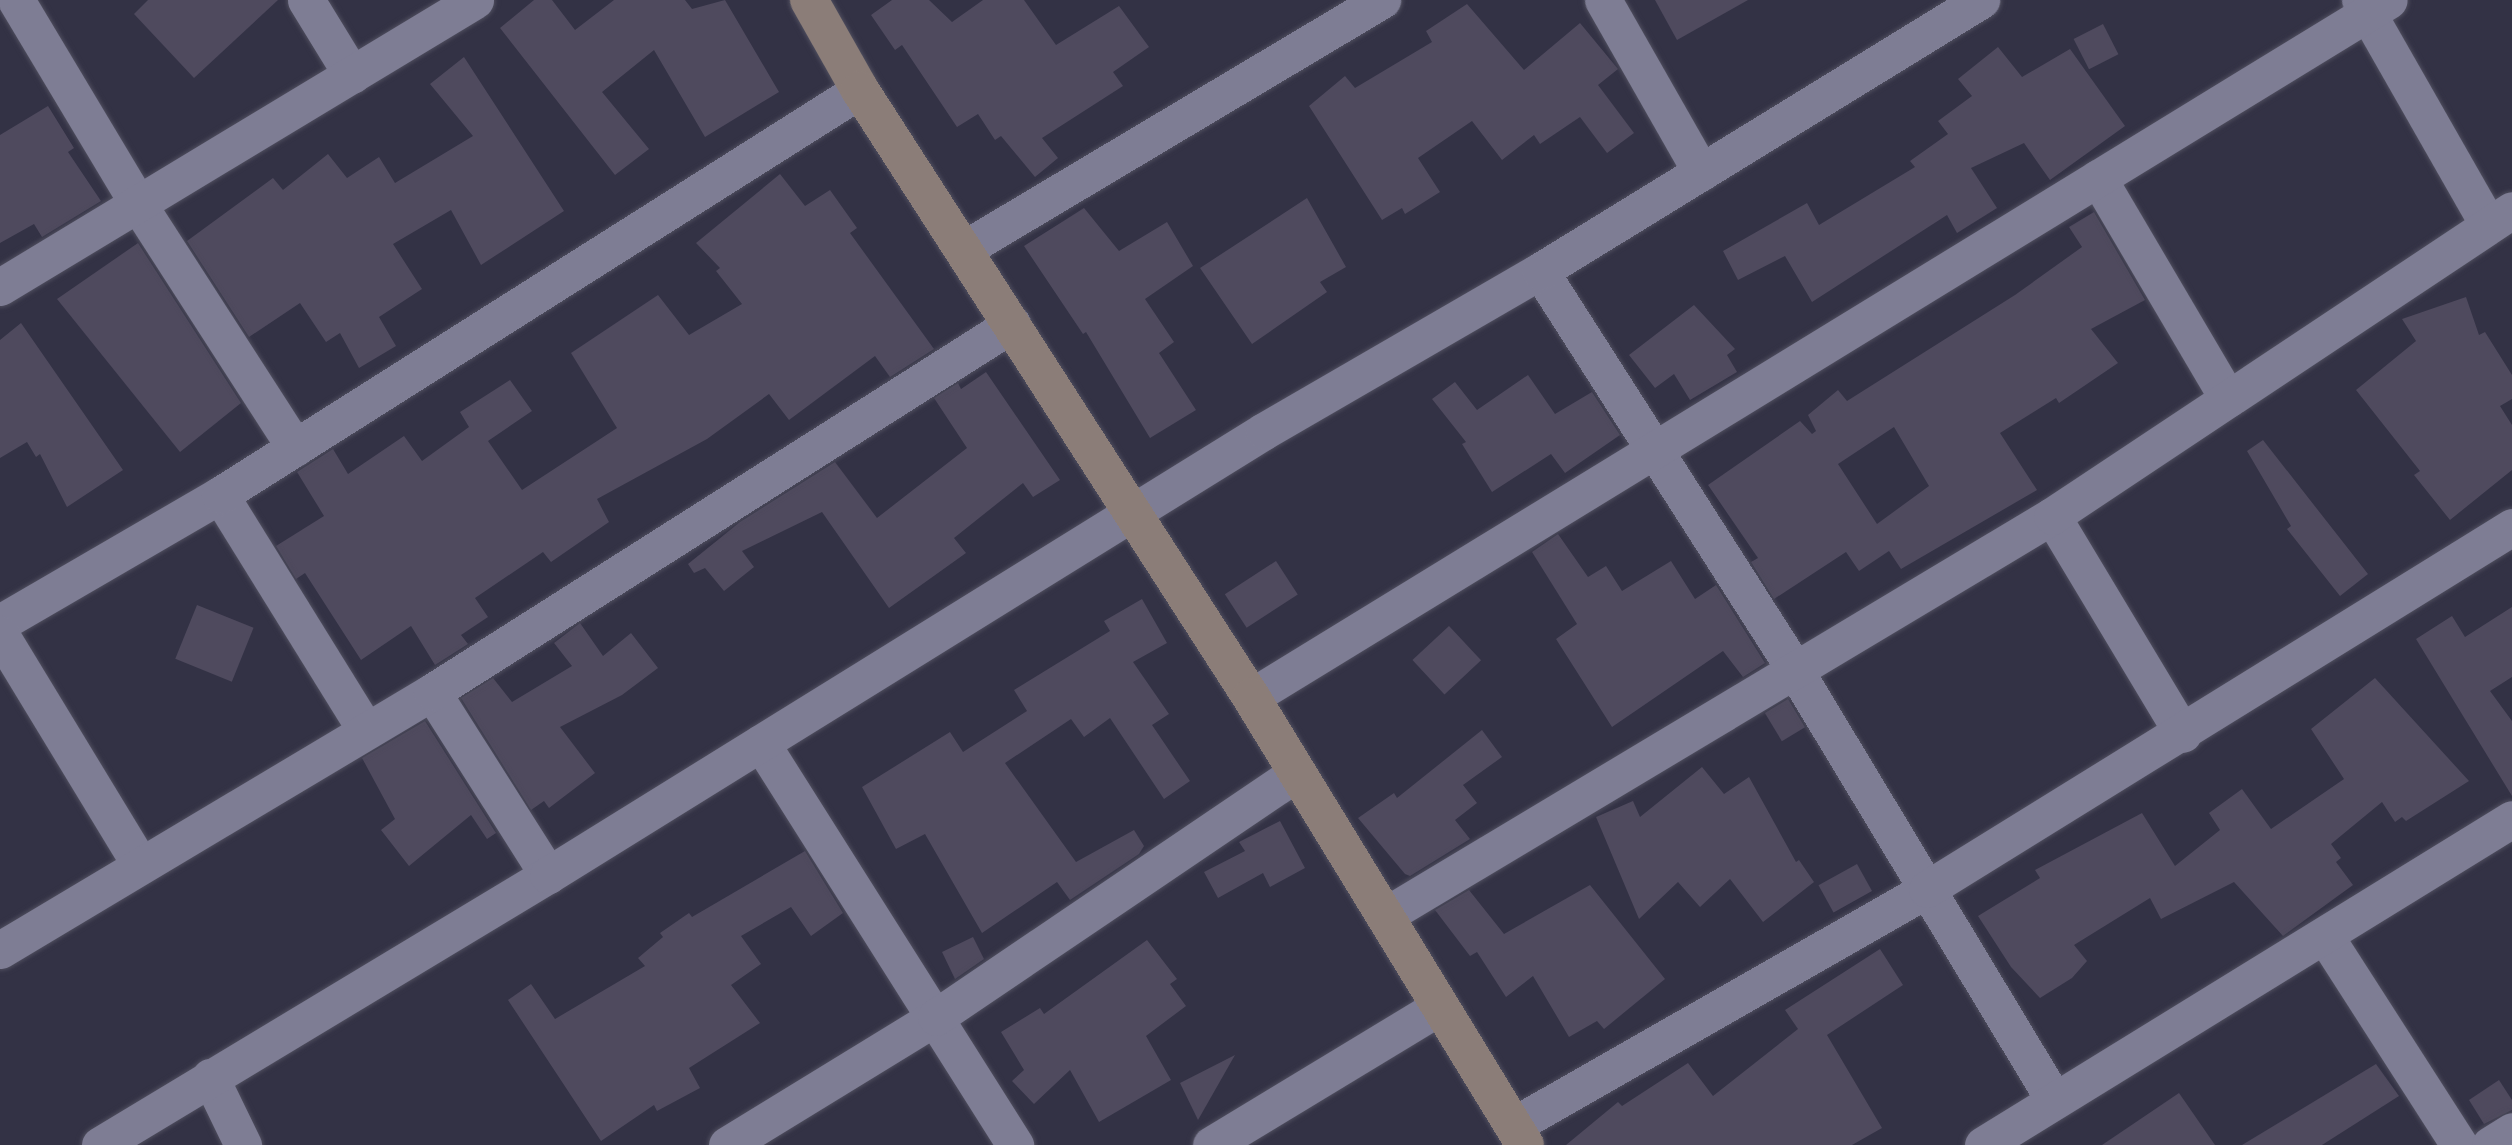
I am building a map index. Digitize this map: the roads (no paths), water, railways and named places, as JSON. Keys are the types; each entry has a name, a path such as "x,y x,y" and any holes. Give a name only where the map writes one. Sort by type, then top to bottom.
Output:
{"street":[{"path":"16,0 138,204 295,448"},
{"path":"306,0 352,75"},
{"path":"0,287 475,0"},
{"path":"809,0 860,90 1251,697 1520,1135 2183,734 2512,527"},
{"path":"964,249 1382,0"},
{"path":"1603,0 1701,172"},
{"path":"100,1145 548,875 1264,431 1540,271 1980,0"},
{"path":"1251,697 1652,447 2098,178 2373,4 2434,136 2500,217 2052,516 1796,672 1386,915"},
{"path":"0,623 220,495 860,90"},
{"path":"2098,178 2228,398"},
{"path":"1540,271 1796,672 2054,1100"},
{"path":"0,950 139,863 432,692 1012,324"},
{"path":"220,495 365,729"},
{"path":"2052,516 2183,734"},
{"path":"0,634 139,863"},
{"path":"432,692 548,875"},
{"path":"761,743 1015,1145"},
{"path":"727,1145 936,1017 1296,774"},
{"path":"1983,1145 2512,819"},
{"path":"2325,936 2459,1145"},
{"path":"1211,1145 1439,1007"},
{"path":"210,1077 243,1145"},
{"path":"2490,1145 2512,1131"}]}
